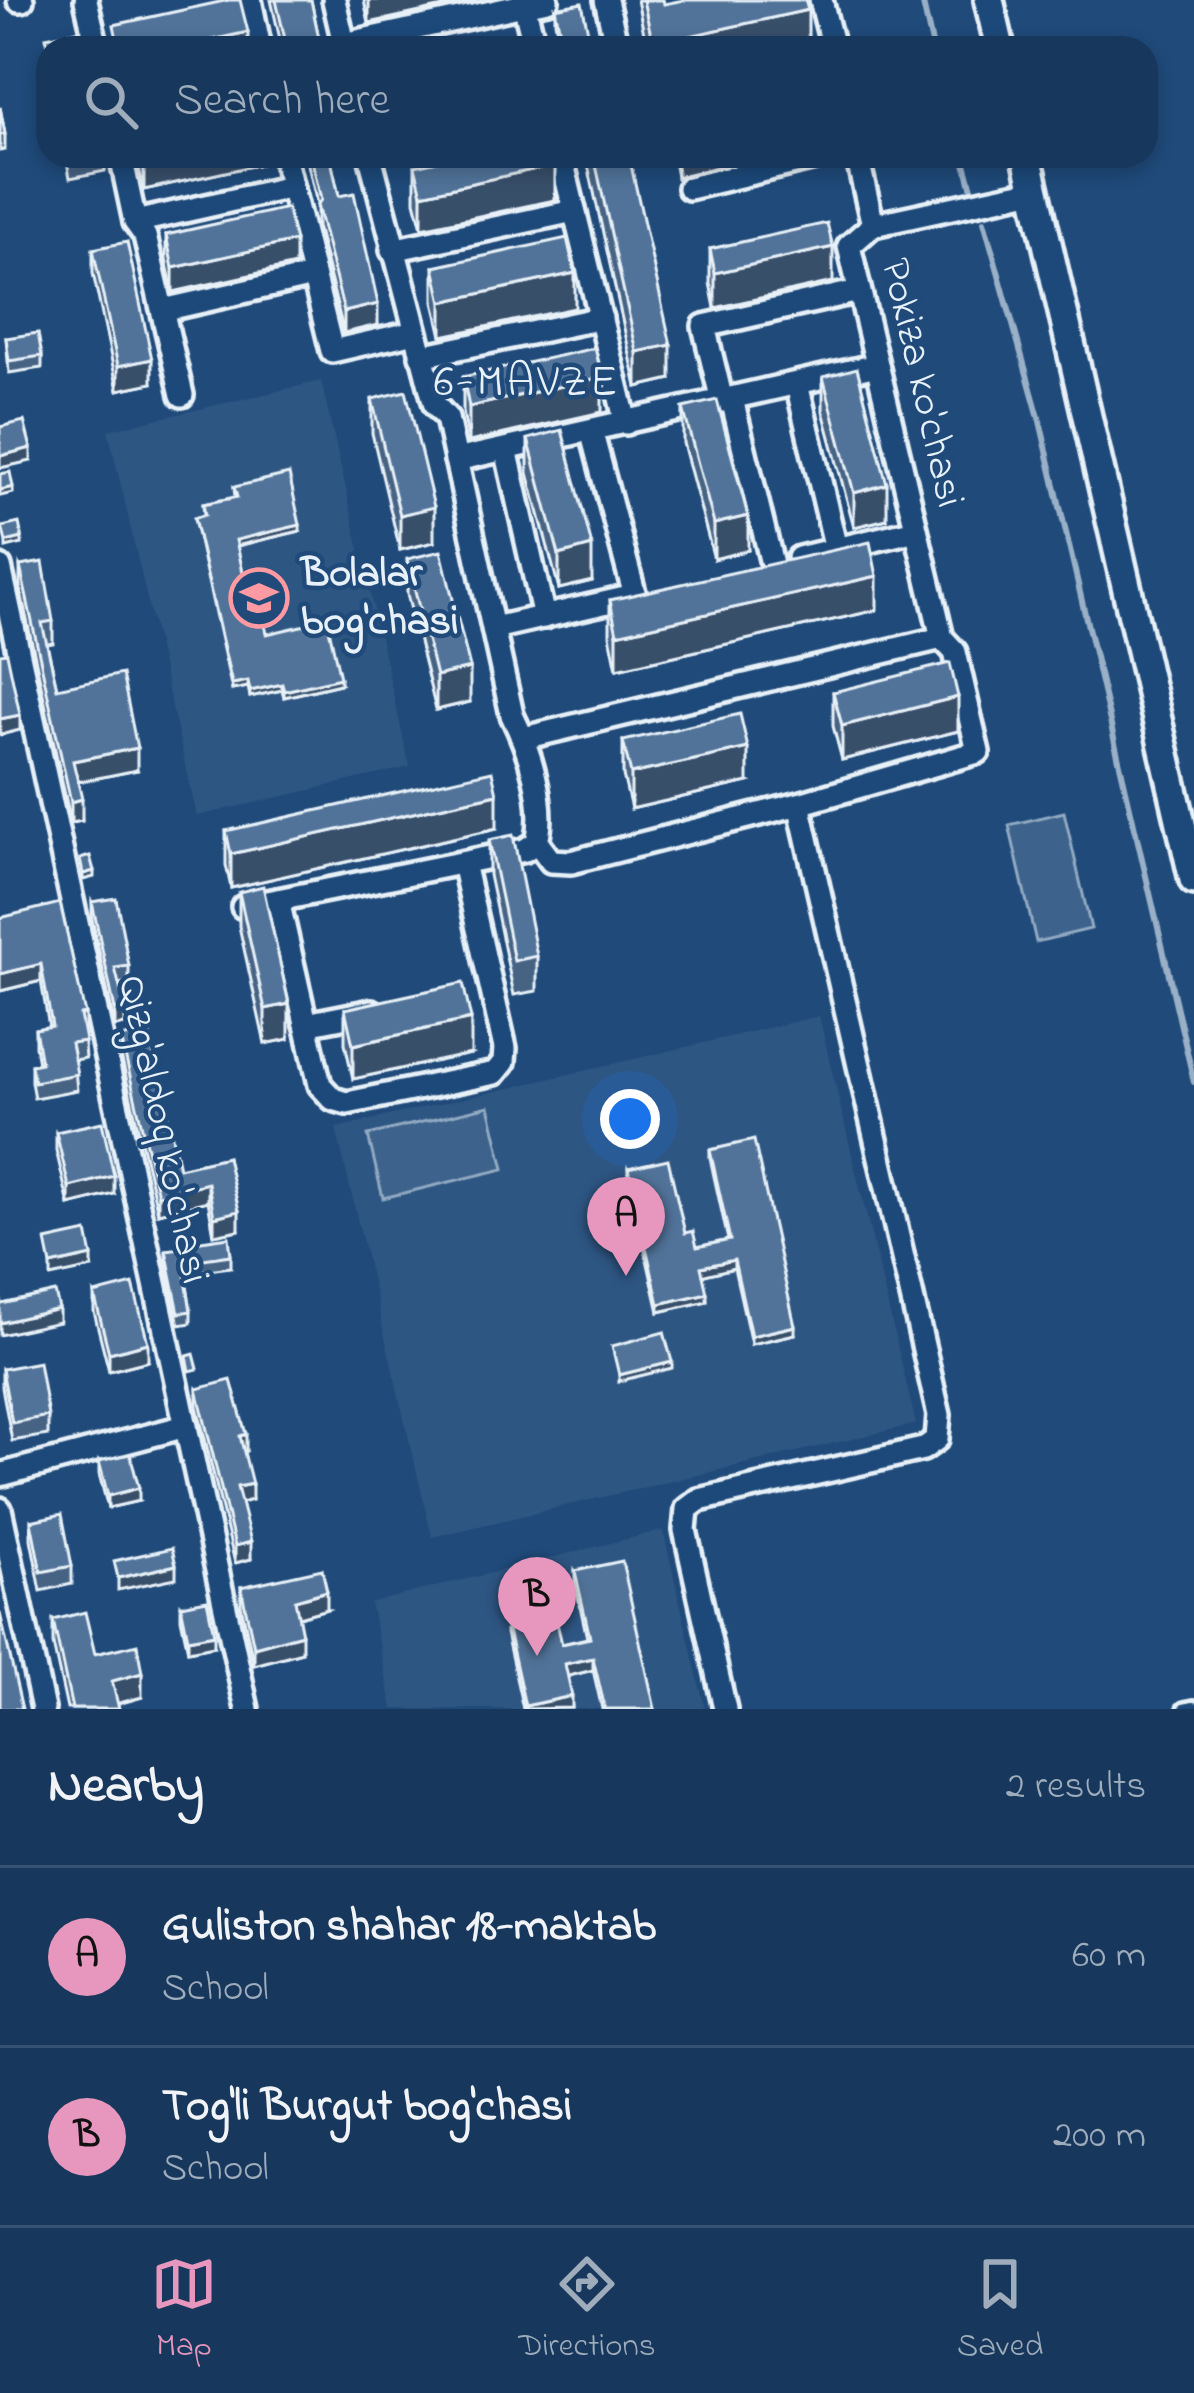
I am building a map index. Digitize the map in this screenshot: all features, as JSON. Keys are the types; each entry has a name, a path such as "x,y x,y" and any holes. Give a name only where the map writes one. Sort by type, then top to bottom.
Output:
{"main road":[{"path":"988,0 997,36"},
{"path":"1030,168 1194,880"}],"street":[{"path":"86,0 94,36"},
{"path":"250,0 258,36"},
{"path":"334,0 342,36"},
{"path":"386,36 547,0"},
{"path":"607,0 614,36"},
{"path":"821,0 829,36"},
{"path":"524,3 532,36"},
{"path":"124,168 135,222 145,236 182,395"},
{"path":"287,168 332,351 415,332"},
{"path":"240,908 525,850 537,842 542,824 524,738 512,715 447,418 435,405 373,168"},
{"path":"564,168 626,423"},
{"path":"689,188 773,168"},
{"name":"Pokiza ko'chasi","path":"799,804 978,752 955,652 942,638 849,246 873,225 860,168"},
{"path":"135,222 291,187"},
{"path":"873,225 1035,190"},
{"path":"392,250 574,211"},
{"path":"163,310 313,276"},
{"path":"772,564 704,326 859,291"},
{"path":"421,356 601,318"},
{"path":"457,460 877,365"},
{"path":"797,384 836,549"},
{"path":"494,628 646,593 591,430"},
{"path":"506,449 544,617"},
{"path":"749,569 916,530"},
{"name":"Qizg'aldoq ko'chasi","path":"0,567 247,1709"},
{"path":"524,738 942,638"},
{"path":"537,842 551,861 571,862 799,804 939,1415 938,1439 923,1449 699,1500 686,1509 686,1530 725,1709"},
{"path":"278,900 320,1084 333,1100 347,1103 495,1073 505,1062 463,863"},
{"path":"467,992 490,987"},
{"path":"306,1024 398,1006"},
{"path":"0,1474 186,1426"},
{"path":"0,1509 43,1709"}],"lane":[{"path":"1184,1709 1194,1707"}],"shaded area":[{"name":"Bolalar bog'chasi","path":"321,381 410,767 197,816 108,430"},
{"path":"1064,812 1091,929 1036,942 1009,825"},
{"path":"819,1016 916,1424 432,1537 336,1128"},
{"path":"489,1106 504,1169 383,1198 368,1135"},
{"path":"663,1530 705,1709 393,1709 370,1603"}],"building":[{"path":"240,0 248,32 116,36 114,25"},
{"path":"276,0 311,0 318,36 284,36"},
{"path":"643,0 663,0 664,4 805,0 808,10 689,36 651,36"},
{"path":"582,3 589,36 561,36 555,8"},
{"path":"81,30 82,36 51,36"},
{"path":"314,168 333,168 339,196 354,193 378,304 344,312 317,205 321,200"},
{"path":"416,168 541,168 422,194"},
{"path":"597,168 632,168 671,345 637,352"},
{"path":"287,208 295,241 173,268 166,235"},
{"path":"827,223 833,247 715,273 710,249"},
{"path":"567,238 575,273 442,302 434,267"},
{"path":"127,242 152,359 118,366 93,249"},
{"path":"38,333 42,356 9,361 6,338"},
{"path":"595,348 602,377 469,407 463,377"},
{"path":"857,368 887,484 854,493 823,377"},
{"path":"406,391 434,507 400,515 372,399"},
{"path":"717,400 748,516 714,524 683,408"},
{"path":"24,421 31,448 0,456 0,427"},
{"path":"562,430 592,546 559,555 528,439"},
{"path":"10,472 13,487 0,490 0,474"},
{"path":"289,474 300,525 236,540 247,591 257,589 267,634 327,620 340,678 284,691 282,684 250,691 248,681 232,684 194,518 205,515 203,504 237,497 234,487"},
{"path":"19,523 22,538 6,542 2,527"},
{"path":"870,542 877,576 617,634 610,600"},
{"path":"441,551 470,668 436,676 407,559"},
{"path":"43,562 53,621 42,623 57,688 122,674 137,748 73,761 82,799 71,802 20,566"},
{"path":"7,653 20,715 0,719 0,654"},
{"path":"950,663 958,697 842,726 833,692"},
{"path":"740,714 748,748 631,774 623,741"},
{"path":"492,771 497,794 231,854 226,831"},
{"path":"513,835 537,956 514,961 489,840"},
{"path":"90,856 94,871 83,874 80,859"},
{"path":"263,886 289,1004 265,1009 239,892"},
{"path":"116,898 129,966 115,968 125,1008 115,1010 92,902"},
{"path":"60,903 85,1014 80,1015 85,1041 71,1043 77,1074 34,1082 31,1065 41,1063 35,1029 52,1026 41,964 0,974 0,918"},
{"path":"463,983 471,1019 353,1045 345,1009"},
{"path":"149,1031 179,1168 227,1157 239,1211 214,1217 208,1183 158,1195 121,1038"},
{"path":"102,1122 114,1176 69,1187 56,1132"},
{"path":"754,1140 795,1326 751,1336 734,1260 701,1267 707,1293 659,1304 628,1168 668,1159 685,1233 693,1231 697,1247 730,1240 710,1150"},
{"path":"87,1232 92,1256 51,1265 46,1241"},
{"path":"229,1237 231,1255 183,1262 191,1311 179,1313 166,1250"},
{"path":"133,1284 148,1343 109,1353 94,1294"},
{"path":"55,1292 59,1309 0,1323 0,1296 2,1304"},
{"path":"664,1332 672,1362 619,1375 612,1346"},
{"path":"194,1354 198,1369 190,1371 187,1356"},
{"path":"39,1362 48,1416 12,1423 2,1369"},
{"path":"231,1380 246,1434 240,1436 252,1484 237,1487 251,1542 235,1546 197,1389"},
{"path":"130,1454 139,1488 108,1496 99,1461"},
{"path":"62,1514 72,1566 41,1572 31,1521"},
{"path":"172,1548 176,1565 118,1578 114,1561"},
{"path":"622,1561 655,1709 605,1709 593,1658 565,1664 572,1696 525,1706 506,1621 554,1610 562,1644 590,1638 575,1571"},
{"path":"322,1569 327,1591 295,1600 302,1634 254,1647 241,1587"},
{"path":"207,1600 214,1634 188,1639 181,1605"},
{"path":"85,1612 95,1654 137,1644 142,1673 112,1681 119,1709 72,1709 53,1620"},
{"path":"0,1613 22,1709 0,1709"}],"waterway":[{"path":"922,0 930,36"},
{"path":"966,168 972,189"},
{"path":"984,221 1040,421 1194,1082"}],"place":[{"name":"Bolalar bog'chasi","path":"259,598"},
{"name":"Guliston shahar 18-maktab","path":"626,1276"},
{"name":"Tog'li Burgut bog'chasi","path":"537,1656"}],"district":[{"name":"6-MAVZE","path":"527,384"}]}
